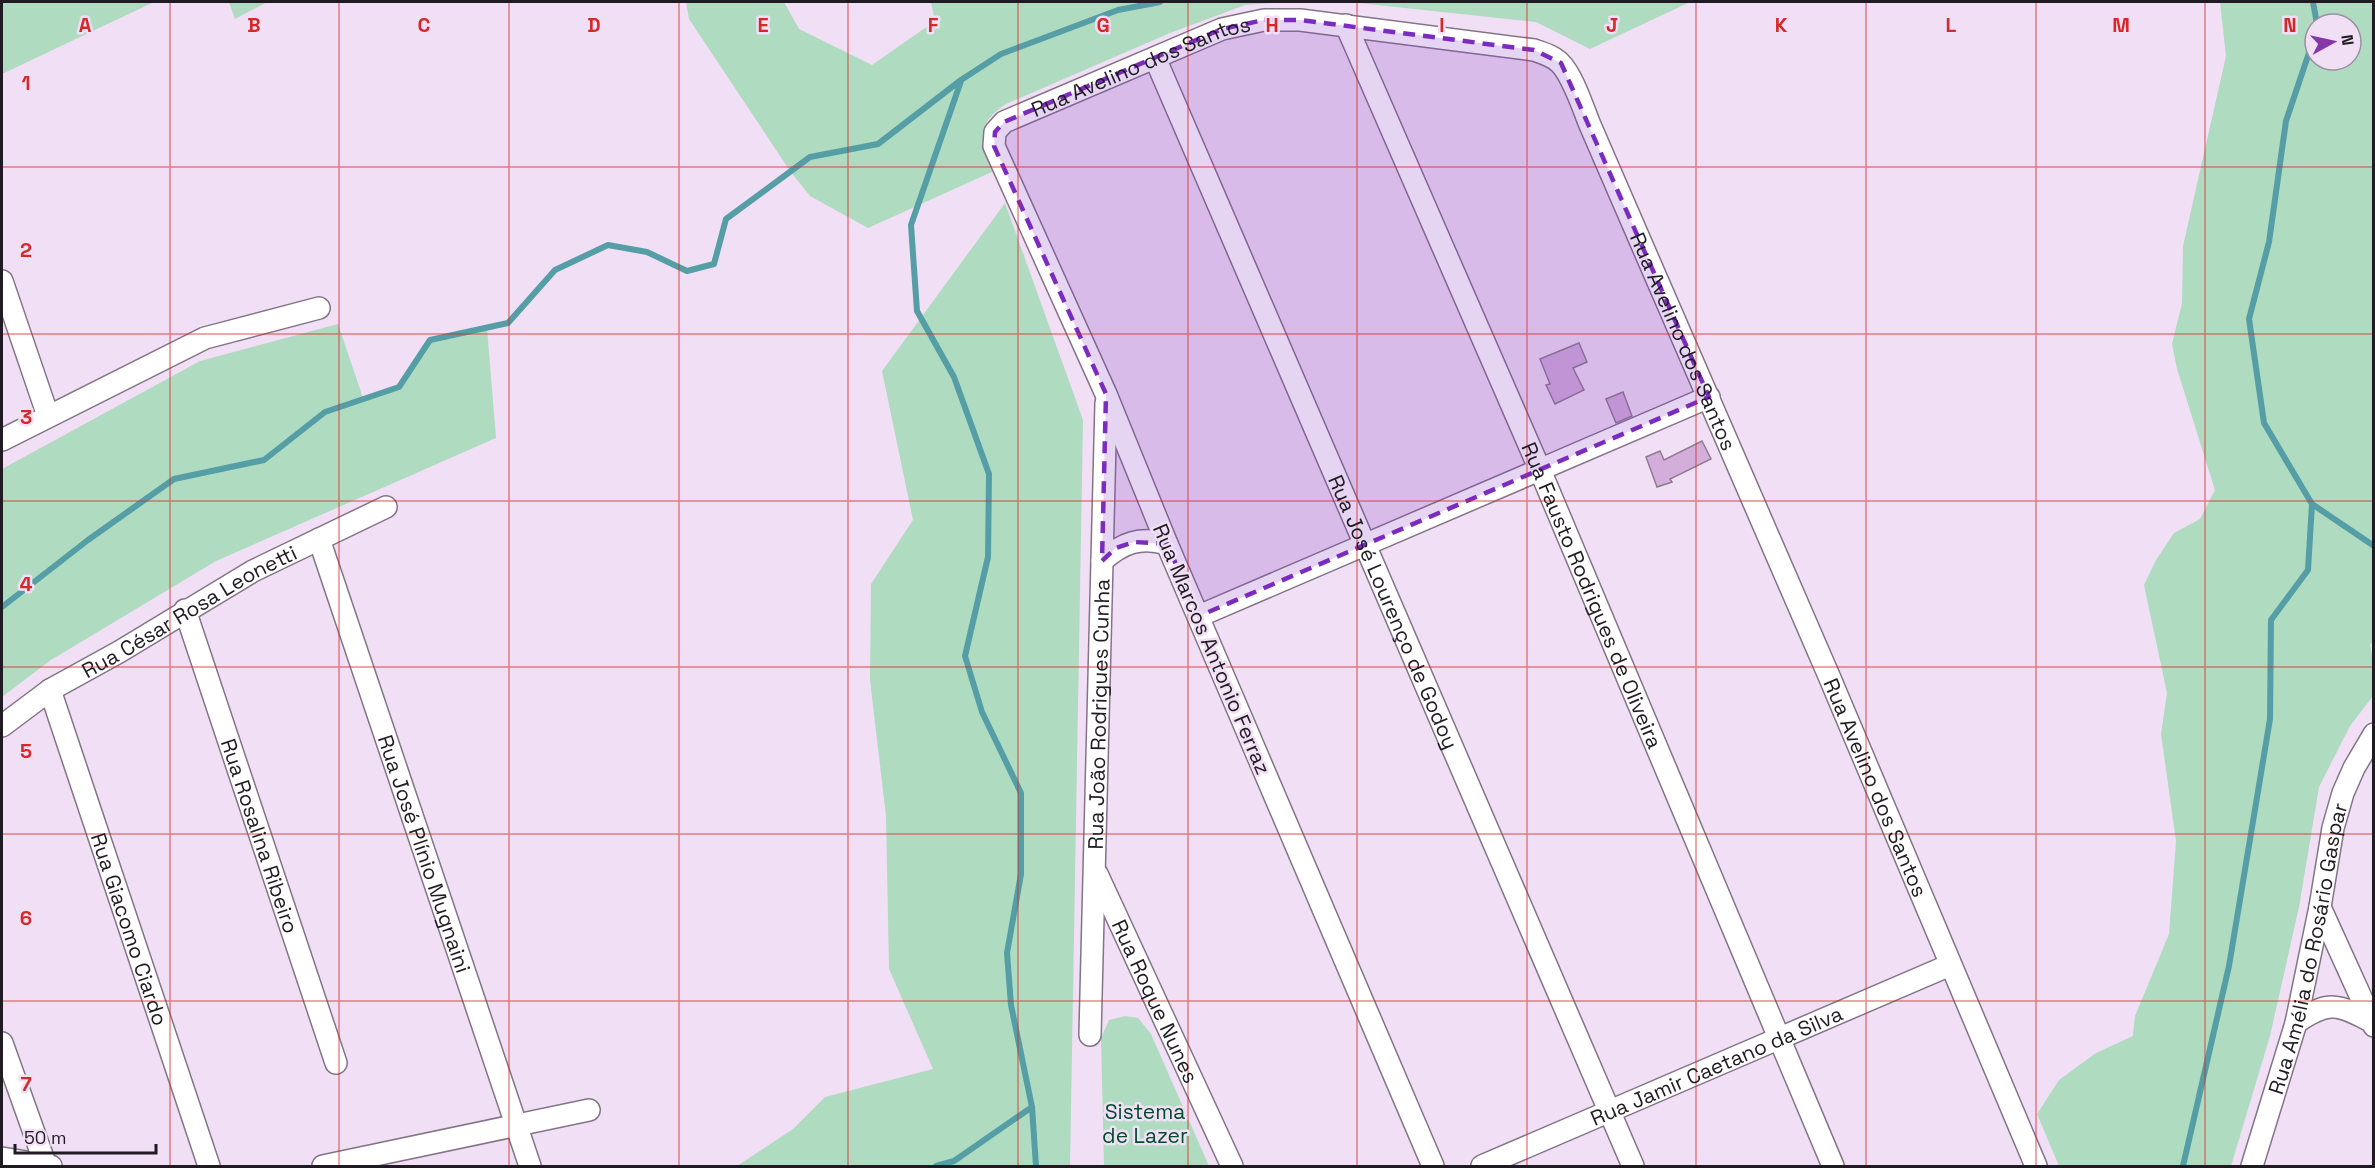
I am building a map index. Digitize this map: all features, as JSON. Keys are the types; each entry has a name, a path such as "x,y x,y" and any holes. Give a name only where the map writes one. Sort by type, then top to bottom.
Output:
{"street":[{"name":"Rua Avelino dos Santos","path":"995,132 1004,122 1222,29 1264,20 1300,20 1346,25 1534,50 1548,54 1561,63 1709,397 2036,1167"},
{"name":"Rua Fausto Rodrigues de Oliveira","path":"1346,25 1540,470 1833,1167"},
{"name":"Rua José Lourenço de Godoy","path":"1155,58 1633,1167"},
{"name":"Rua Marcos Antonio Ferraz","path":"995,132 994,146 1106,394 1167,544 1433,1167"},
{"path":"2,281 48,416"},
{"path":"2,440 205,338 319,308"},
{"name":"Rua João Rodrigues Cunha","path":"1090,1035 1106,394"},
{"path":"1199,616 1709,397"},
{"name":"Rua César Rosa Leonetti","path":"2,726 50,690 119,652 185,610 253,572 386,507"},
{"name":"Rua José Plínio Mugnaini","path":"319,539 530,1167"},
{"path":"1102,561 1116,548 1134,542 1152,540 1167,544"},
{"name":"Rua Rosalina Ribeiro","path":"185,610 336,1063"},
{"name":"Rua Giacomo Ciardo","path":"50,690 209,1167"},
{"name":"Rua Amélia do Rosário Gaspar","path":"2252,1167 2296,1023 2320,907 2333,828 2343,793 2373,734"},
{"name":"Rua Roque Nunes","path":"1094,868 1232,1167"},
{"path":"2320,907 2373,1024"},
{"name":"Rua Jamir Caetano da Silva","path":"1482,1167 1950,965"},
{"path":"2296,1023 2313,1011 2334,1005 2348,1009 2373,1024"},
{"path":"2,1043 46,1166"},
{"path":"323,1167 589,1110"},
{"path":"2,1158 51,1167"}],"highlighted area":[{"path":"1264,20 1300,20 1534,50 1561,63 1709,397 1199,616 1167,544 1134,542 1116,548 1102,561 1106,394 994,146 995,132 1004,122 1222,29"}],"green space":[{"path":"2,2 154,2 2,74"},
{"path":"229,2 267,2 235,19"},
{"path":"686,2 784,2 799,29 872,65 935,21 931,2 1287,2 1245,5 1170,33 1006,104 989,119 985,126 984,141 994,171 868,228 810,196 790,171 689,19"},
{"path":"1349,2 1690,2 1590,49 1536,22"},
{"path":"2220,2 2373,2 2374,640 2370,645 2373,660 2373,696 2350,726 2319,787 2299,907 2270,1036 2231,1166 2059,1166 2037,1114 2059,1080 2096,1053 2133,1036 2135,1016 2169,934 2176,841 2161,734 2167,693 2144,585 2156,560 2174,533 2200,519 2215,490 2177,369 2172,344 2182,303 2183,246 2226,56"},
{"path":"1005,203 1083,420 1070,1166 737,1166 793,1129 825,1097 933,1069 889,969 886,816 870,680 871,584 913,520 882,371"},
{"path":"338,324 364,401 399,387 430,340 487,328 496,438 216,561 51,660 2,697 2,469 200,361"},
{"name":"Sistema de Lazer","path":"1125,1016 1138,1018 1151,1034 1209,1166 1104,1166 1101,1038 1109,1020"}],"building":[{"path":"1579,343 1587,362 1573,368 1584,390 1555,404 1546,385 1550,384 1540,359"},
{"path":"1623,392 1632,416 1616,423 1606,399"},
{"path":"1702,441 1711,459 1670,479 1672,482 1657,487 1646,457 1660,451 1664,460"}],"waterway":[{"path":"2,607 88,540 174,479 264,460 325,412 399,387 430,340 508,323 555,270 608,245 647,252 687,271 714,264 726,219 810,157 878,144 961,80 1001,54 1118,10 1160,2"},
{"path":"2313,2 2315,12"},
{"path":"2183,1166 2229,966 2270,719 2271,620 2308,570 2312,504 2264,423 2249,319 2269,242 2286,121 2303,71"},
{"path":"961,81 911,225 917,311 954,377 989,474 988,557 965,656 982,712 1021,793 1021,874 1007,953 1011,1005 1032,1107 1036,1166"},
{"path":"2312,504 2374,546"},
{"path":"936,1166 954,1161 1032,1107"}]}
